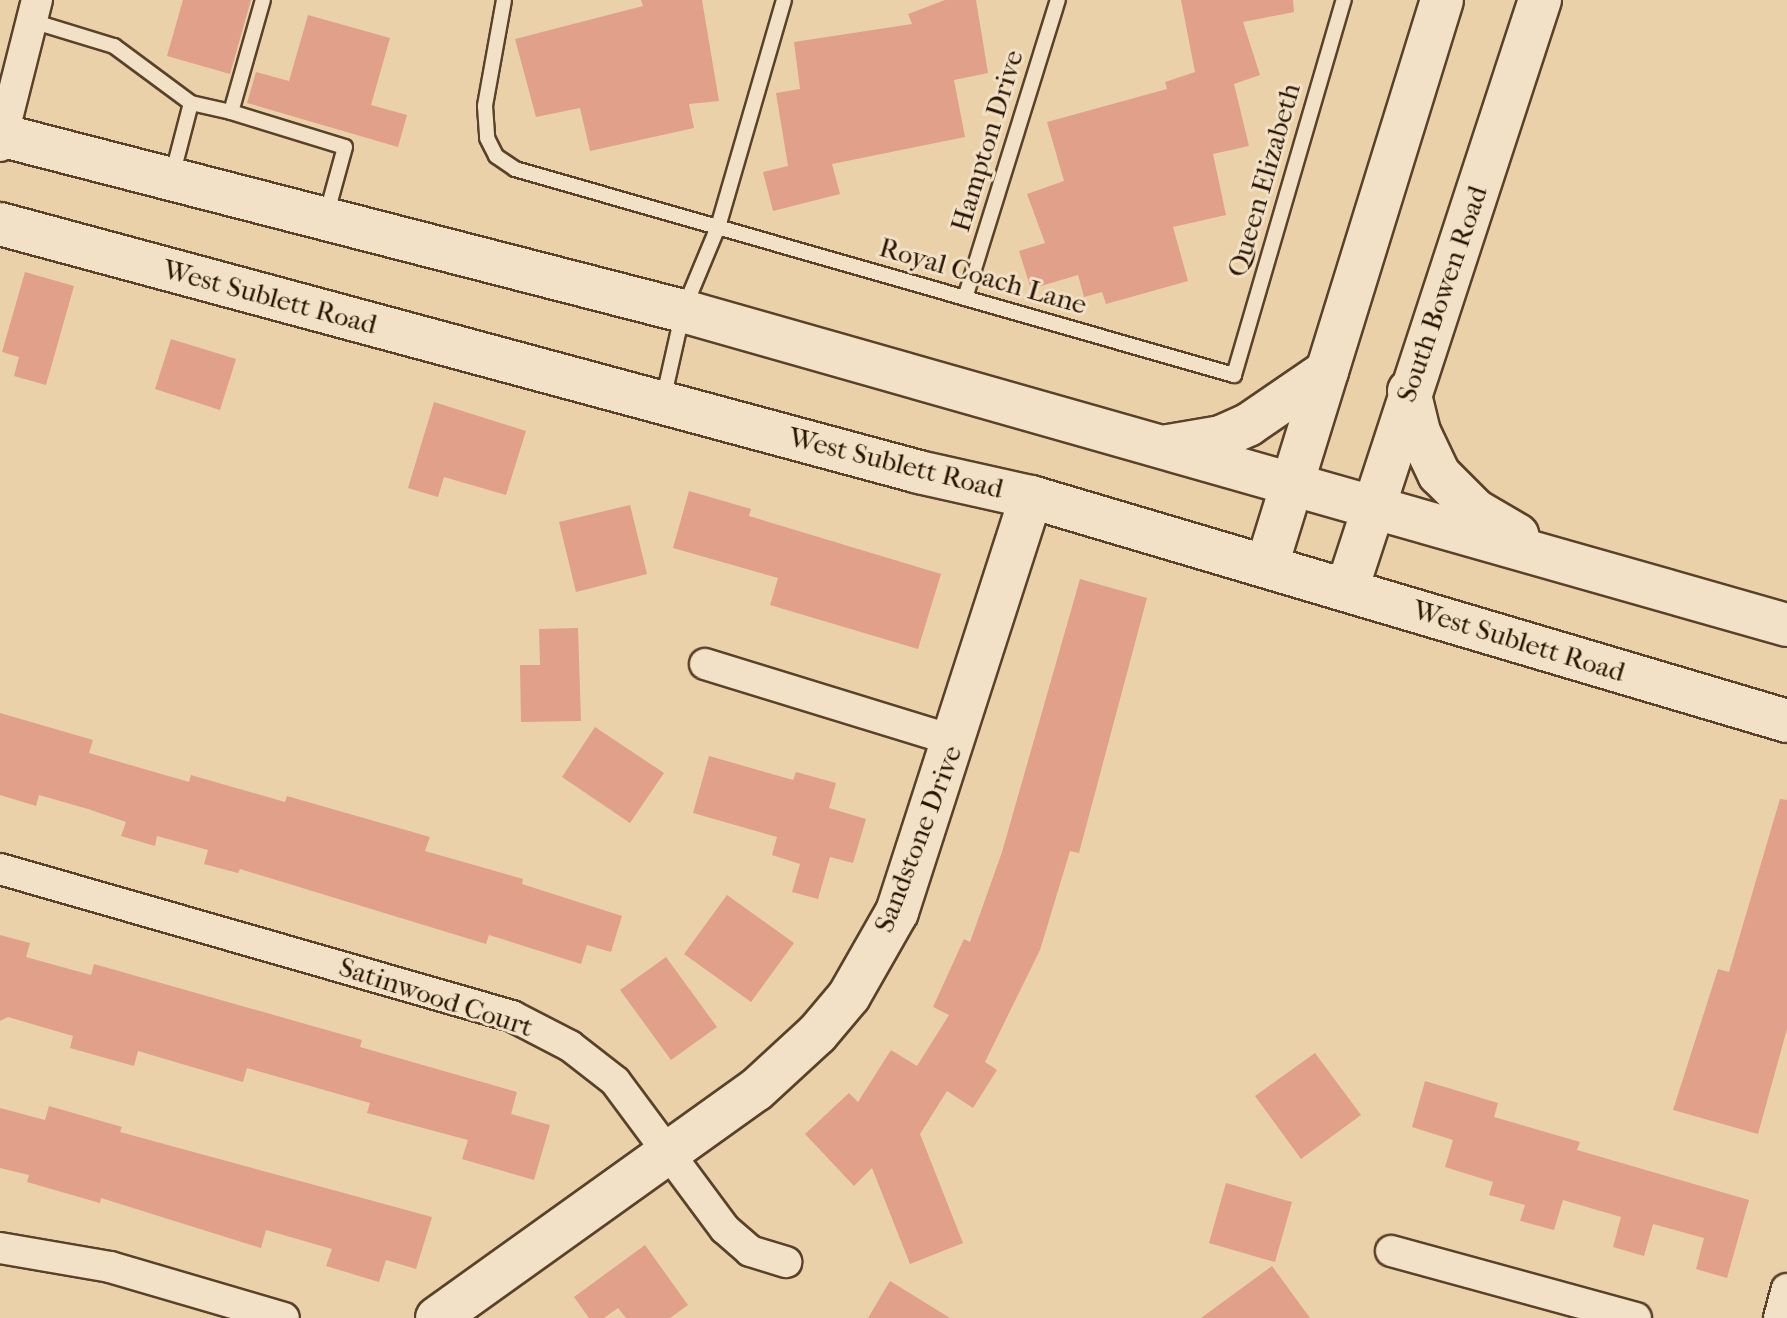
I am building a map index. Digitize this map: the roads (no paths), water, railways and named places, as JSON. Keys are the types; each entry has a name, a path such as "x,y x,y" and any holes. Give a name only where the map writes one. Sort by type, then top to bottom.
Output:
{"main road":[{"path":"1267,565 1442,0"},
{"name":"South Bowen Road","path":"1347,589 1370,508 1540,0"},
{"path":"1,139 172,176 683,311 1787,625"},
{"name":"West Sublett Road","path":"0,224 663,400 919,472 1031,497 1787,721"},
{"path":"1158,447 1235,431 1264,417 1327,371"},
{"path":"1409,391 1419,432 1439,474 1476,511 1563,562"},
{"name":"Sandstone Drive","path":"437,1318 756,1090 817,1034 849,996 897,912 956,741 1031,497"}],"street":[{"path":"1,139 34,11"},
{"path":"705,664 956,741"},
{"name":"Satinwood Court","path":"0,869 512,1016 570,1046 615,1081 725,1229 750,1251 786,1262"},
{"path":"0,1248 110,1267 284,1318"},
{"path":"1391,1251 1636,1318"},
{"path":"1779,1318 1787,1289"}],"lane":[{"path":"231,112 263,0"},
{"name":"Royal Coach Lane","path":"504,0 485,106 487,138 496,156 515,169 1234,375"},
{"path":"663,400 683,311 718,227 784,0"},
{"name":"Hampton Drive","path":"965,298 1058,0"},
{"name":"Queen Elizabeth","path":"1234,375 1344,0"},
{"path":"34,11 114,46 191,103 345,147 326,216"},
{"path":"172,176 191,103"}]}
